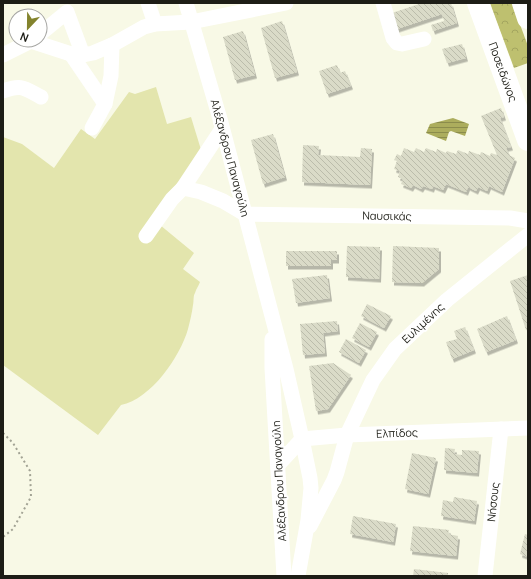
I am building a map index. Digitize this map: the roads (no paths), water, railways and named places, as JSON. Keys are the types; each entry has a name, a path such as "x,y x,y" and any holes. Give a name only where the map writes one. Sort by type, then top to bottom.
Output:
{"highway":[{"name":"Ποσειδώνος","path":"478,3 528,140"},
{"path":"523,3 528,18"}],"street":[{"path":"148,3 156,24"},
{"name":"Αλέξανδρου Παναγούλη","path":"186,3 245,214 302,439 310,478 311,488 308,520 298,576"},
{"path":"48,44 77,54 93,53 112,45 144,27 156,24 191,22 286,3"},
{"path":"383,3 393,38 397,43 402,44 424,40"},
{"path":"48,28 72,7"},
{"path":"72,7 77,54 105,104"},
{"path":"92,128 105,104 111,76 112,45"},
{"path":"3,54 16,48"},
{"path":"3,91 22,87 41,97"},
{"path":"146,236 172,199 183,188 222,129"},
{"path":"183,188 201,192 223,201 245,214"},
{"name":"Ναυσικάς","path":"245,214 510,218 528,221"},
{"name":"Ευλιμένης","path":"304,538 334,480 347,435 373,380 395,349 447,300 528,235"},
{"name":"Αλέξανδρου Παναγούλη","path":"271,314 272,368 284,576"},
{"name":"Ελπίδος","path":"302,439 347,435 528,428"},
{"name":"Νήσους","path":"485,576 501,429"},
{"path":"278,466 302,439"}]}
